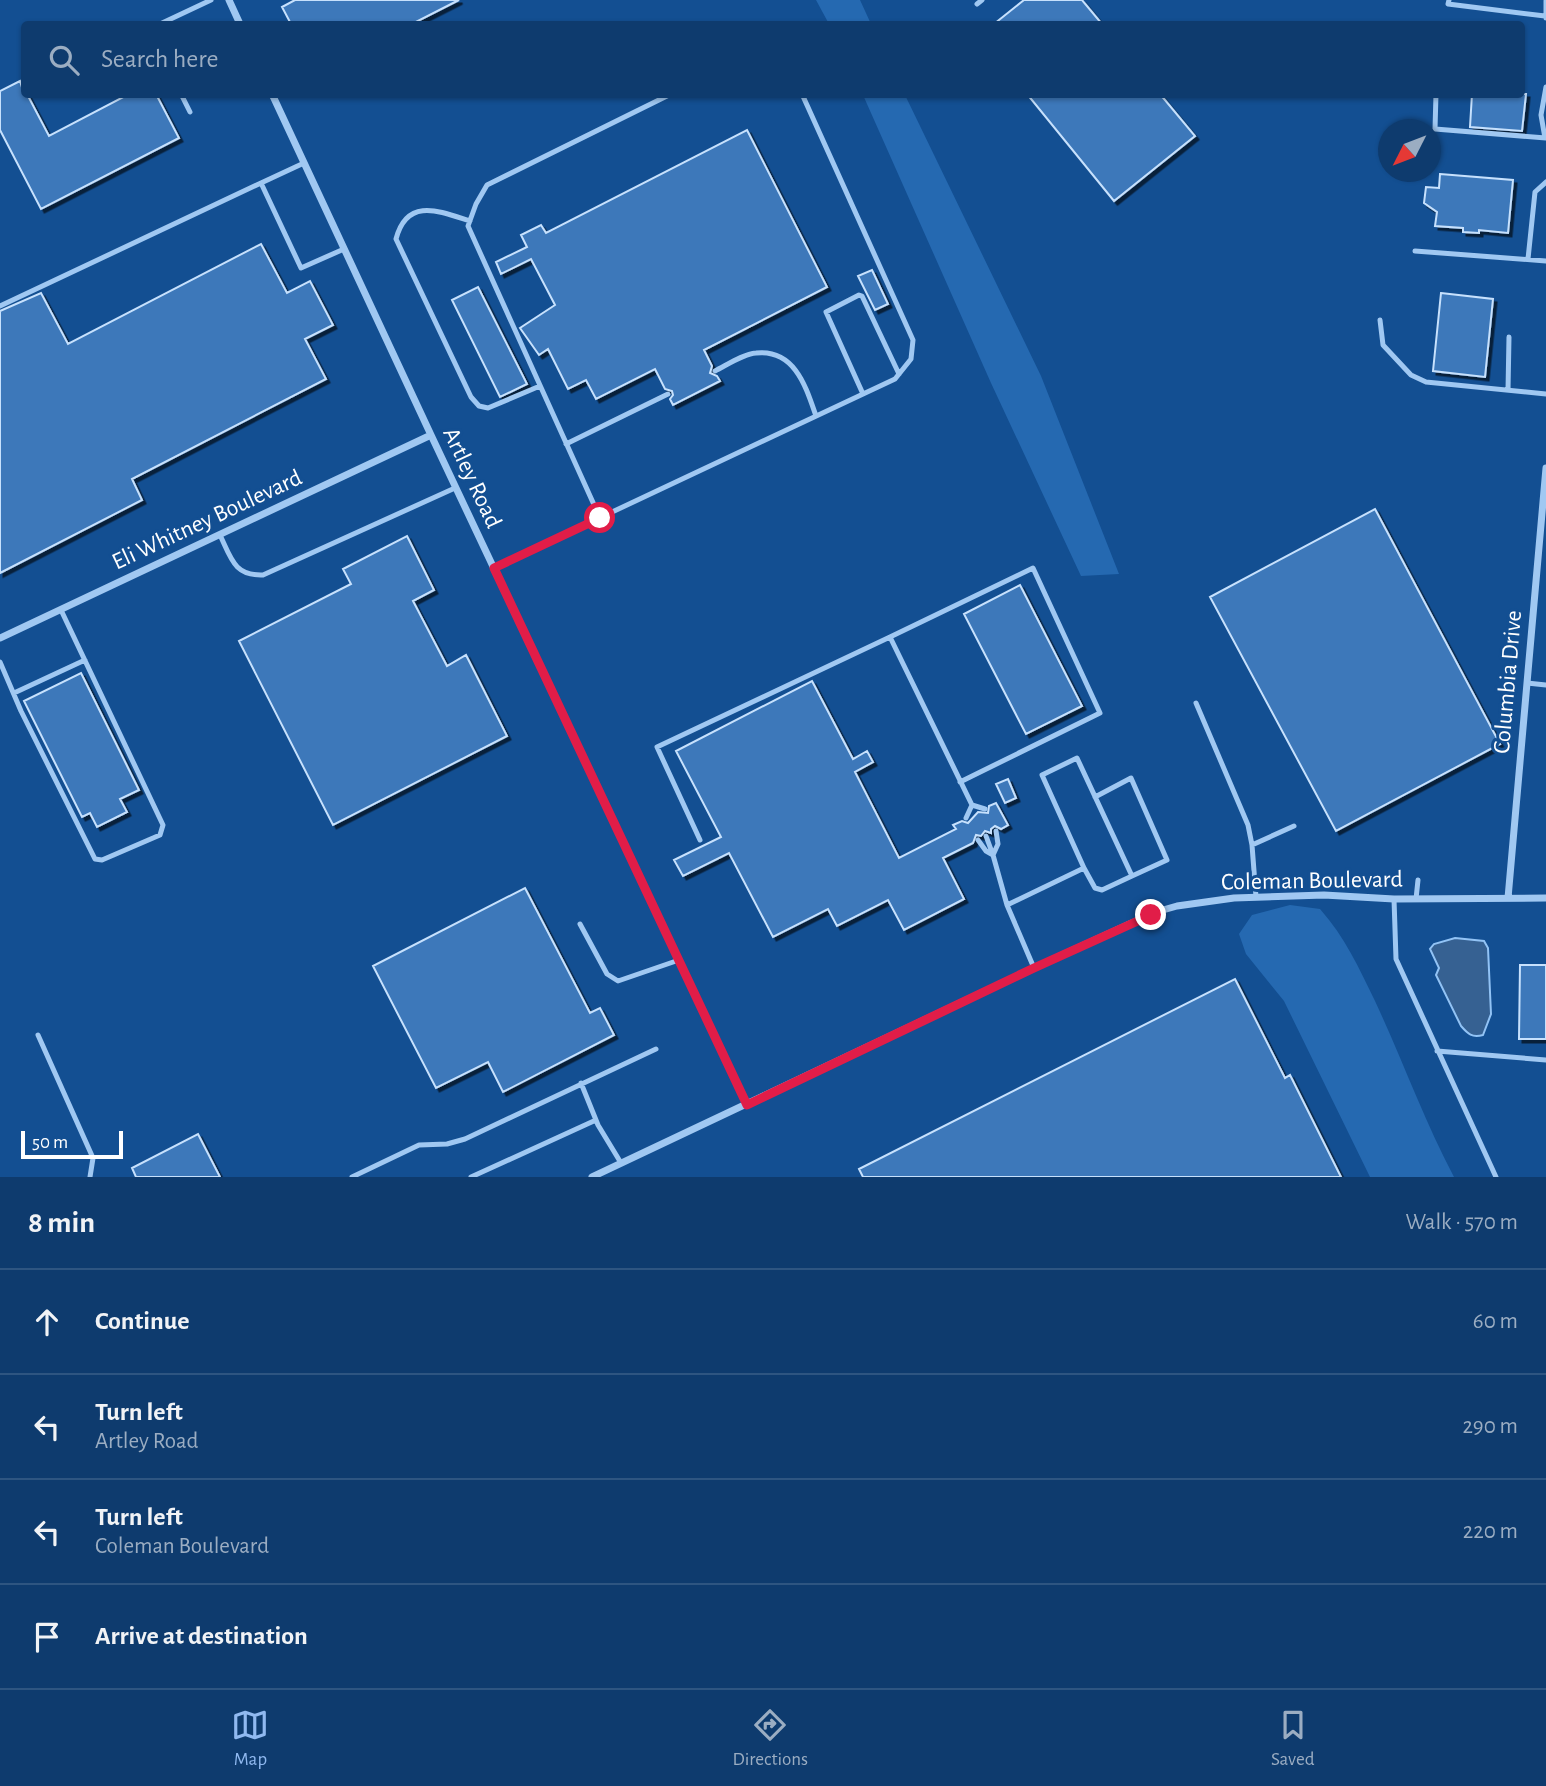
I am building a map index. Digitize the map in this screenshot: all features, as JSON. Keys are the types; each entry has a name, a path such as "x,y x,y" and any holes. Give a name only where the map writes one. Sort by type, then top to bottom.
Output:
{"street":[{"path":"229,0 239,21"},
{"name":"Artley Road","path":"274,98 747,1105"},
{"name":"Eli Whitney Boulevard","path":"0,639 431,435"},
{"name":"Columbia Drive","path":"1508,898 1546,468"},
{"name":"Coleman Boulevard","path":"592,1177 1156,912 1177,906 1256,897 1324,895 1394,899 1546,898"}],"lane":[{"path":"166,21 211,0"},
{"path":"1449,0 1448,4 1545,17 1546,1"},
{"path":"1436,98 1435,129 1545,138 1541,115 1546,86"},
{"path":"183,98 190,112"},
{"path":"600,518 468,226 487,185 663,98"},
{"path":"494,568 895,379 911,359 913,340 804,98"},
{"path":"0,306 67,272 304,163"},
{"path":"1528,259 1535,192 1546,182"},
{"path":"261,183 301,268 344,249"},
{"path":"470,221 436,210 418,211 406,218 398,229 396,239 471,397 479,406 488,408 540,386"},
{"path":"1415,251 1546,261"},
{"path":"863,394 826,312 859,295 862,296 899,374"},
{"path":"1380,320 1383,345 1411,375 1426,382 1546,394"},
{"path":"1508,390 1509,337"},
{"path":"715,371 754,353 785,359 805,382 816,416"},
{"path":"566,444 668,394"},
{"path":"220,535 241,572 263,575 456,488"},
{"path":"700,840 657,747 1033,568 1100,713 960,782"},
{"path":"0,662 94,859 102,860 160,835 163,825 61,610"},
{"path":"890,637 976,813"},
{"path":"13,693 85,660"},
{"path":"1527,683 1546,685"},
{"path":"1196,704 1248,825 1256,897"},
{"path":"1095,797 1131,778 1167,860 1102,890 1095,888 1042,775 1077,758 1095,797 1132,876"},
{"path":"972,805 985,809"},
{"path":"967,818 972,805"},
{"path":"1252,845 1294,826"},
{"path":"993,855 998,844 996,831"},
{"path":"986,836 1007,905 1034,968"},
{"path":"978,840 986,851 993,855"},
{"path":"1007,905 1084,868"},
{"path":"1416,899 1418,880"},
{"path":"1394,899 1396,959 1496,1177"},
{"path":"580,924 607,974 618,981 679,960"},
{"path":"38,1035 93,1158 90,1177"},
{"path":"352,1177 419,1145 447,1144 466,1139 656,1049"},
{"path":"1437,1051 1546,1060"},
{"path":"581,1083 596,1121 621,1163"},
{"path":"471,1177 596,1121"}],"shaded area":[{"path":"816,0 860,0 870,21 827,21"},
{"path":"864,98 906,98 1041,376 1119,574 1081,576 991,383"},
{"path":"1290,905 1320,909 1344,942 1375,1001 1454,1177 1370,1177 1284,1001 1246,954 1239,934 1252,915"},
{"path":"1455,938 1484,941 1488,948 1491,1014 1483,1035 1470,1035 1461,1026 1436,975 1439,968 1430,949 1434,944"}],"building":[{"path":"295,0 459,0 418,21 289,21 282,7"},
{"path":"1024,0 1082,0 1100,21 998,21"},
{"path":"20,81 21,98 29,98 49,136 121,98 158,98 179,138 41,209 0,130 0,91"},
{"path":"1526,94 1522,131 1470,127 1472,98 1525,98"},
{"path":"1030,98 1163,98 1195,136 1114,201"},
{"path":"747,130 827,287 704,350 712,366 710,373 720,381 673,405 670,399 672,391 665,389 655,369 596,399 586,380 568,389 548,349 539,355 520,328 555,305 531,259 501,274 496,262 527,247 521,235 541,225 546,233"},
{"path":"1441,174 1513,180 1508,233 1479,230 1479,233 1463,232 1463,228 1435,226 1437,212 1424,203 1426,187 1439,188"},
{"path":"261,244 287,293 310,281 333,325 305,339 326,379 132,479 142,500 0,573 0,311 41,293 68,344"},
{"path":"872,270 888,304 875,310 858,276"},
{"path":"478,287 527,384 500,397 452,300"},
{"path":"1441,293 1493,299 1485,377 1433,371"},
{"path":"1375,509 1500,744 1336,831 1210,597"},
{"path":"407,536 434,590 413,601 447,666 466,655 507,736 333,825 239,641 351,584 343,569"},
{"path":"1020,585 1082,706 1026,734 964,614"},
{"path":"81,673 139,790 120,799 127,812 97,827 90,813 82,817 24,701"},
{"path":"812,681 853,759 867,751 873,762 855,772 899,858 956,829 953,825 962,821 968,823 978,812 988,813 989,806 996,803 1008,825 1001,829 995,826 991,833 985,831 981,836 976,835 973,843 943,858 964,899 904,930 888,900 837,926 828,909 773,937 729,853 683,876 674,860 721,837 676,751"},
{"path":"1008,779 1016,798 1005,803 996,784"},
{"path":"525,888 590,1013 600,1008 614,1035 503,1092 488,1062 436,1088 373,966"},
{"path":"1520,965 1546,965 1546,1039 1519,1039"},
{"path":"1235,979 1285,1078 1290,1075 1341,1177 863,1177 859,1169"},
{"path":"198,1134 220,1177 136,1177 132,1168"}],"route":[{"path":"600,518 494,568 747,1105 1151,915"}]}
